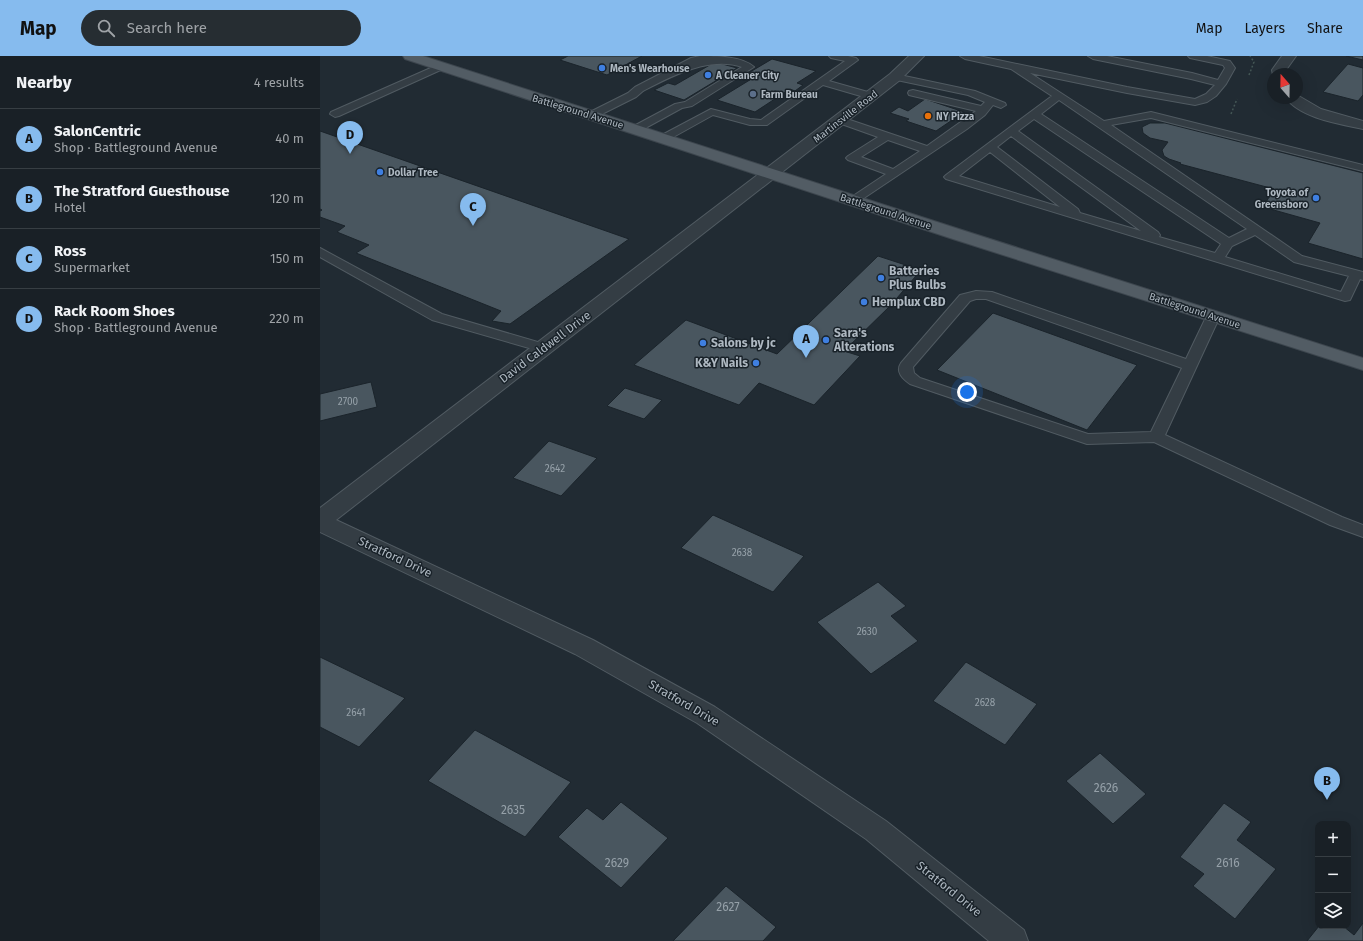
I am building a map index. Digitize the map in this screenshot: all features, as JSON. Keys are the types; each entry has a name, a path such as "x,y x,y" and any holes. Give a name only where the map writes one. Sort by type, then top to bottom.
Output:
{"main road":[{"name":"Battleground Avenue","path":"410,56 1363,364"}],"street":[{"name":"Martinsville Road","path":"771,173 895,77 917,56"},
{"path":"1280,68 1289,56"},
{"path":"1299,104 1342,120 1363,125"},
{"name":"David Caldwell Drive","path":"320,521 771,173"},
{"name":"Stratford Drive","path":"320,521 584,647 706,715 876,830 1013,941"}],"lane":[{"path":"664,138 711,112 718,112 752,123 763,123 853,60 834,56"},
{"path":"965,56 1142,93 1195,102 1204,101 1213,94 1230,68 1227,63 1193,56"},
{"path":"1093,56 1192,76 1220,84"},
{"path":"592,115 632,95 640,89 694,60 718,57 743,63 749,67 688,104 679,106 636,129"},
{"path":"335,114 442,66"},
{"path":"1015,67 1059,95 1102,124 1298,259 1360,275 1345,297 950,177 1059,95"},
{"path":"854,200 963,127 983,110 996,103 971,93 895,77"},
{"path":"822,82 871,96"},
{"path":"913,94 937,98 983,110"},
{"path":"1034,114 1228,243"},
{"path":"1102,124 1151,115 1363,168"},
{"path":"840,120 928,150"},
{"path":"1011,131 1163,242"},
{"path":"887,136 852,158 894,174"},
{"path":"990,147 1082,217"},
{"path":"1218,258 1228,243 1255,230"},
{"path":"320,252 356,274 437,316 543,348"},
{"path":"1188,365 987,295 976,295 965,298 906,366 907,375 914,381 1087,439 1156,437 1336,521 1363,531"},
{"path":"1156,437 1188,365 1213,316"}],"path":[{"path":"1247,79 1254,62 1250,56"},
{"path":"1234,117 1231,112 1238,96"}],"building":[{"name":"Men's Wearhouse","path":"568,56 642,56 607,75 560,60"},
{"path":"1346,56 1363,56 1363,60"},
{"path":"772,59 816,71 797,83 803,85 795,91 790,89 755,112 717,100 753,78 745,75"},
{"name":"A Cleaner City","path":"715,62 737,68 684,100 654,90 668,83 675,85"},
{"path":"1348,64 1363,68 1363,95 1358,101 1323,92"},
{"name":"NY Pizza","path":"925,99 964,112 936,131 906,121 909,119 890,113 899,107 908,111"},
{"name":"Toyota of Greensboro","path":"1150,123 1165,123 1363,173 1363,259 1308,243 1320,223 1263,207 1274,189 1180,164 1181,163 1164,156 1162,150 1168,142 1150,138 1143,133 1142,127"},
{"path":"320,131 629,239 510,324 492,321 501,311 356,253 369,245 337,232 345,226 320,217 320,211 322,210 320,209"},
{"path":"878,256 921,270 891,305 844,351 860,356 814,405 759,383 739,405 634,365 686,320 777,354"},
{"path":"993,313 1137,365 1087,430 937,370"},
{"path":"371,382 377,407 320,421 320,394"},
{"path":"625,388 662,400 644,419 607,406"},
{"path":"549,441 597,458 561,496 513,478"},
{"path":"713,515 804,556 773,592 681,548"},
{"path":"878,582 906,606 891,616 918,641 871,674 817,622"},
{"path":"320,657 405,698 359,747 320,727"},
{"path":"966,662 1037,704 1005,745 933,701"},
{"path":"475,730 571,782 525,837 428,781"},
{"path":"1100,753 1146,794 1113,824 1066,781"},
{"path":"621,802 668,838 621,888 558,837 587,808 603,820"},
{"path":"1224,803 1251,822 1237,840 1276,869 1235,919 1193,886 1204,874 1180,857"},
{"path":"726,886 776,927 763,941 673,941"},
{"path":"1363,923 1363,941 1307,941 1317,929 1347,929 1354,935"}],"place":[{"name":"Men's Wearhouse","path":"602,68"},
{"name":"A Cleaner City","path":"708,75"},
{"name":"Farm Bureau","path":"753,94"},
{"name":"NY Pizza","path":"928,116"},
{"name":"Rack Room Shoes","path":"350,154"},
{"name":"Dollar Tree","path":"380,172"},
{"name":"Toyota of Greensboro","path":"1316,198"},
{"name":"Ross","path":"473,226"},
{"name":"Batteries Plus Bulbs","path":"881,278"},
{"name":"Hemplux CBD","path":"864,302"},
{"name":"Sara's Alterations","path":"826,340"},
{"name":"Salons by jc","path":"703,343"},
{"name":"SalonCentric","path":"806,358"},
{"name":"K&Y Nails","path":"756,363"},
{"name":"The Stratford Guesthouse","path":"1327,800"}]}
